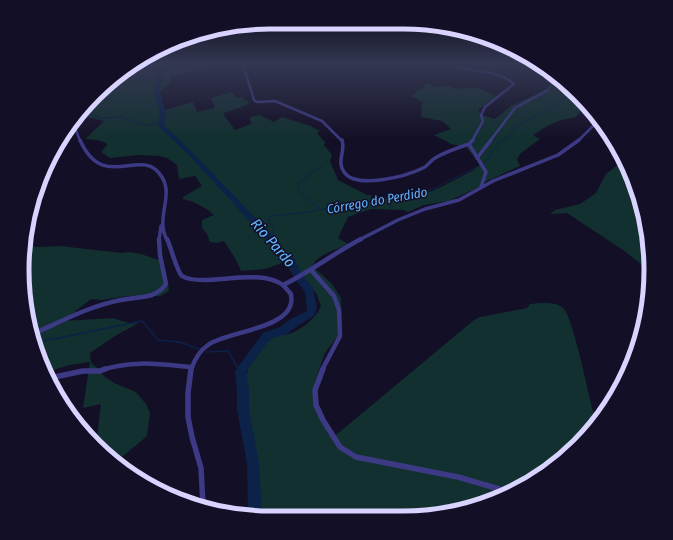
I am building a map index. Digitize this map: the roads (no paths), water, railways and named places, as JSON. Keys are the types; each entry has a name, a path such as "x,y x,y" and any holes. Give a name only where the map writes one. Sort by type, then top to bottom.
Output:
{"street":[{"path":"250,89 254,100 257,102 268,100 275,102 326,123 340,138 344,145 340,164 346,174 355,180 368,182 389,179 427,167 435,157 469,144 474,139 483,121 481,115 485,107 507,89"},
{"path":"477,158 515,108 548,90"},
{"path":"283,285 304,275 323,261 379,229 425,208 459,200 481,187 558,155 577,142 595,125"},
{"path":"37,332 106,303 131,297 154,296 159,293 166,284 158,247 158,236 162,224 166,201 166,184 158,172 150,167 142,165 107,167 99,164 86,150 76,128"},
{"path":"469,144 486,172 481,187"},
{"path":"162,224 162,229 172,249 179,271 186,278 198,280 260,277 270,278 283,285 291,293 289,309 283,314 268,324 249,332 214,341 207,345 195,357 191,366 188,382 190,430 200,462 203,501"},
{"path":"311,270 334,296 339,310 340,336 329,355 318,380 315,390 315,397 316,405 323,420 340,447 356,457 458,477 502,490"},
{"path":"54,377 83,371 100,372 118,365 141,363 191,366"}],"waterway":[{"name":"Rio Pardo","path":"158,89 157,93 163,112 161,124 163,128 190,153 268,236 278,249 291,260 298,276 310,291 312,308 311,313 293,323 283,331 267,336 240,371 243,390 243,410 253,463 255,510"},
{"name":"Córrego do Perdido","path":"271,240 274,230 268,220 270,216 301,213 435,189 442,184 484,164 500,141 507,138 519,125 569,96"},
{"path":"92,108 90,114 101,118 121,117 148,126 162,122"},
{"path":"320,209 299,192 297,185 326,162"},
{"path":"40,342 142,321 158,340 180,342 199,349"},
{"path":"206,352 228,351 239,370"}]}
